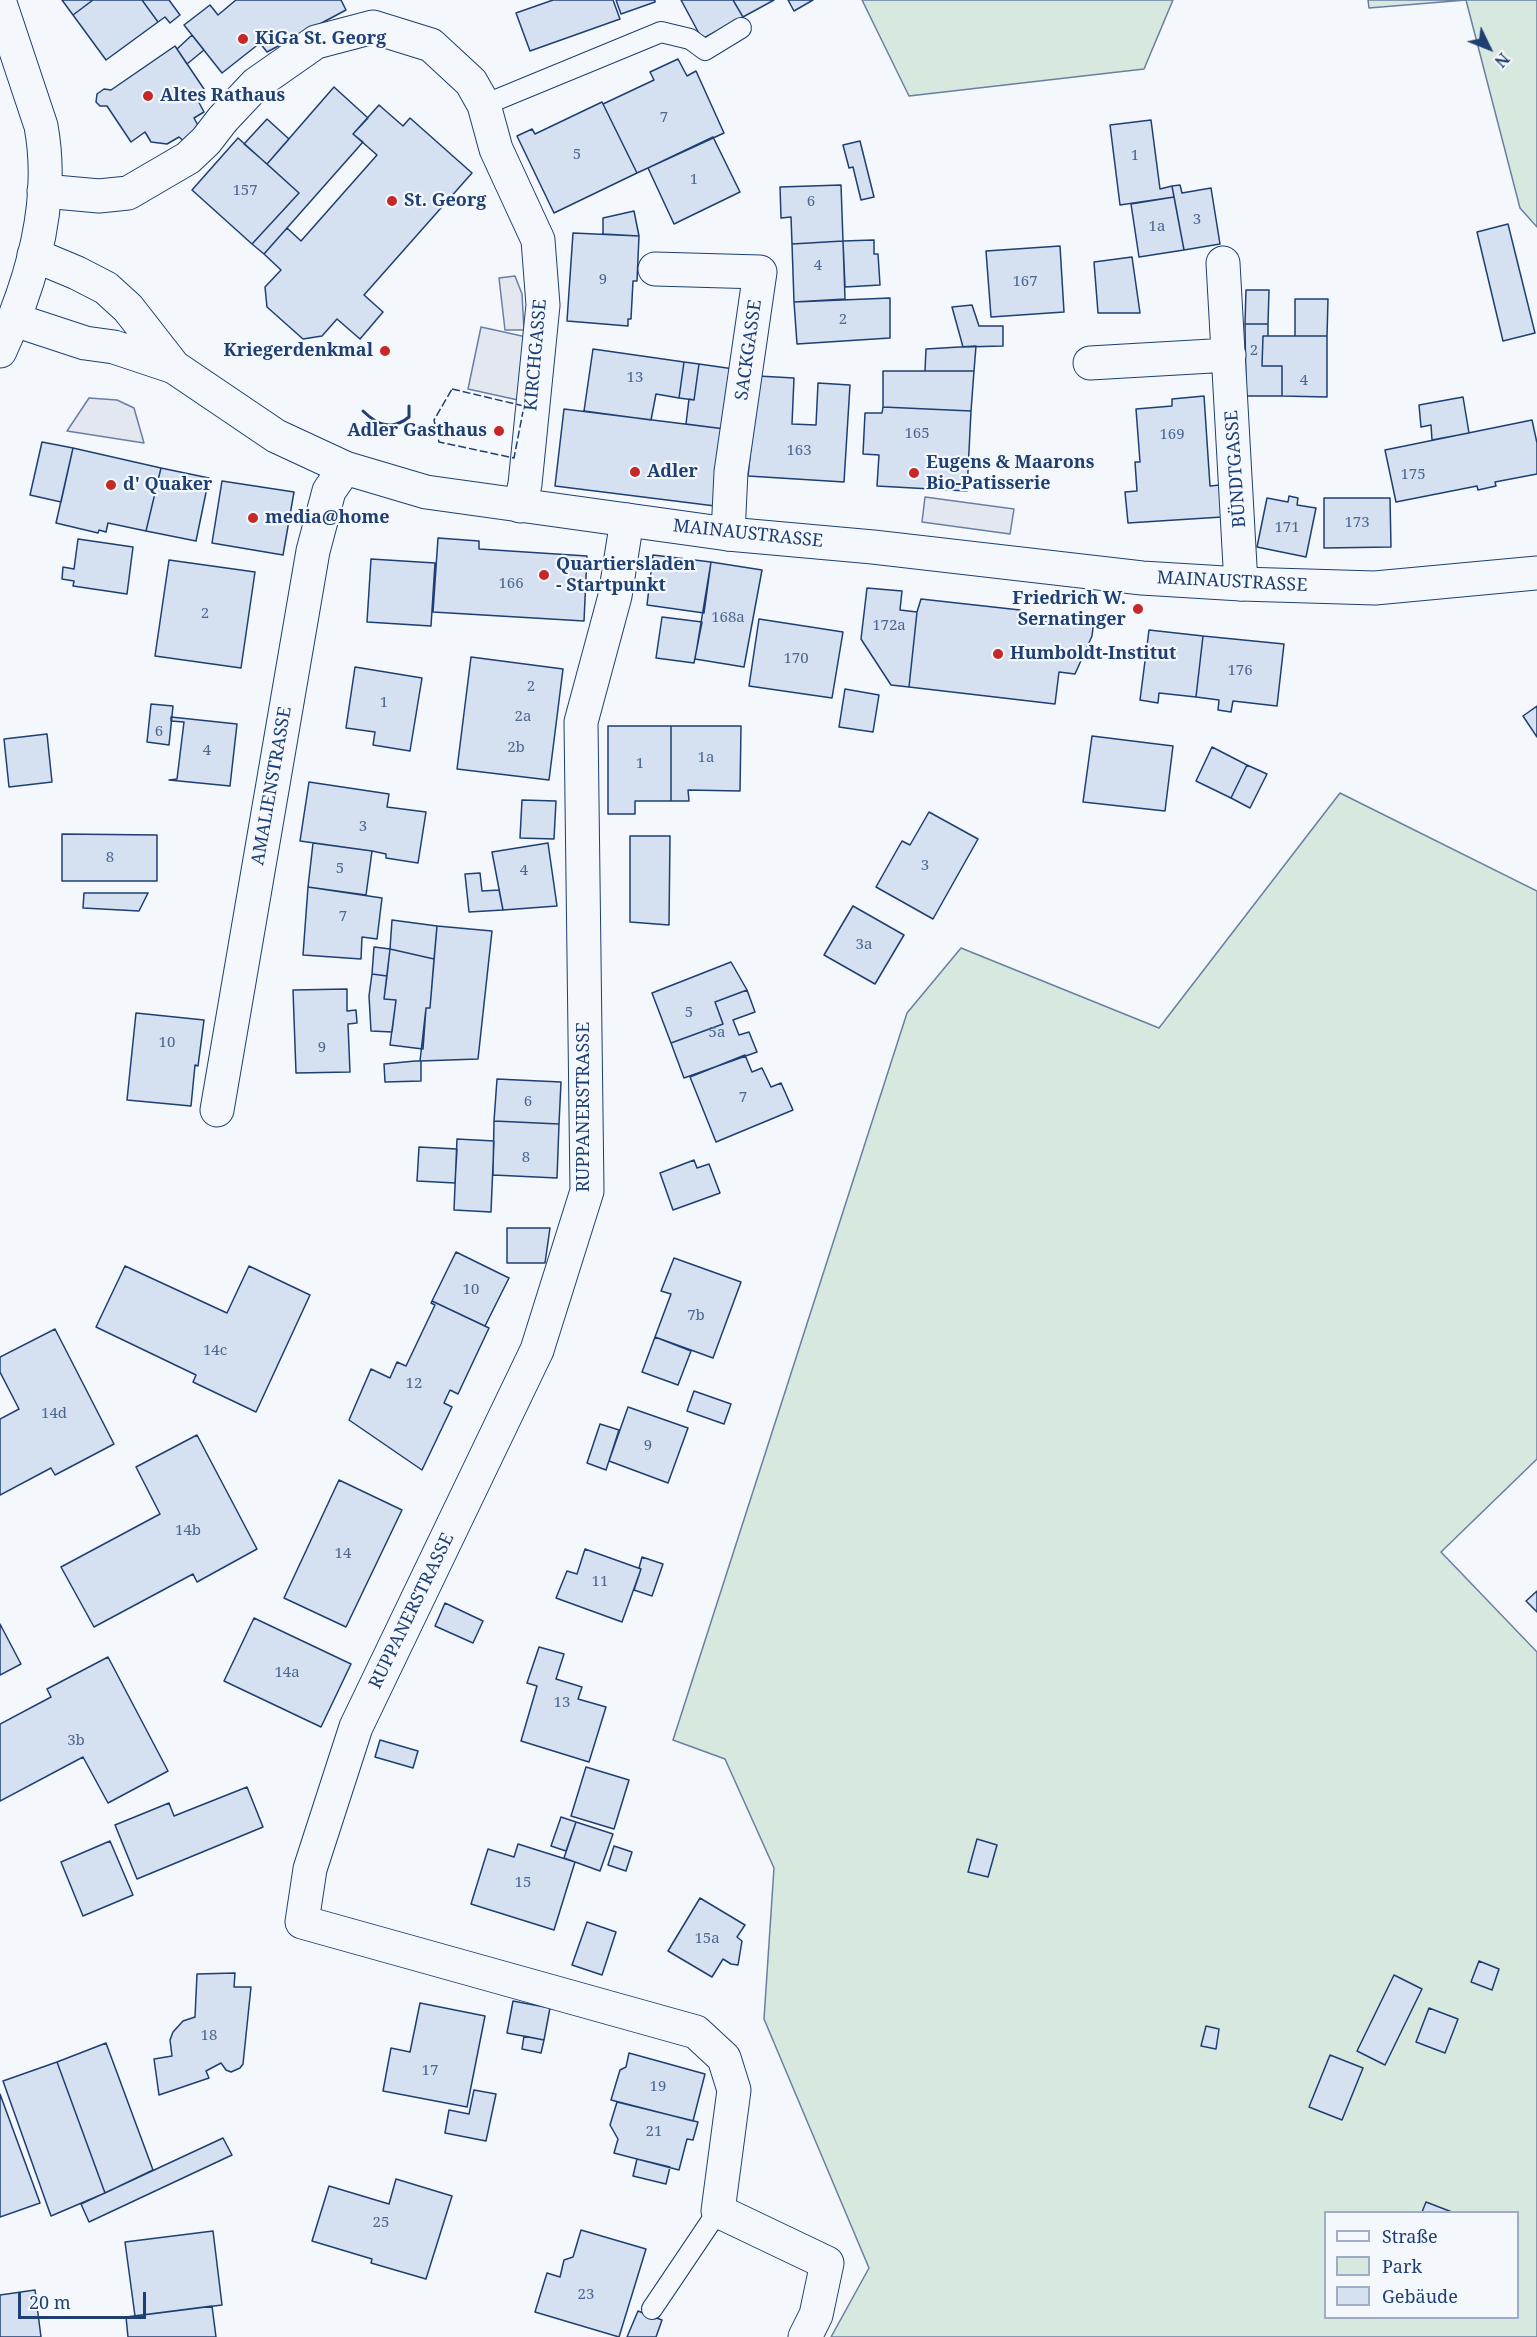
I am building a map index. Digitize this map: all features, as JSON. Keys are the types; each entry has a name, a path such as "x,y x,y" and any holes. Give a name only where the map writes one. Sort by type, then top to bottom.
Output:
{"street":[{"path":"0,3 41,126 44,146 43,218 15,320 0,351"},
{"name":"KIRCHGASSE","path":"44,191 99,196 128,194 188,158 207,141 223,119 256,84 316,42 373,27 431,45 471,82 484,105 496,149 538,240 543,305 525,484 520,506"},
{"name":"MAINAUSTRASSE","path":"34,255 106,288 128,308 174,367 276,436 345,468 426,492 728,534 873,547 1102,575 1241,584 1375,588 1537,573"},
{"name":"BÜNDTGASSE","path":"1223,263 1241,584"},
{"name":"SACKGASSE","path":"655,269 760,272 731,472 728,534"},
{"path":"15,320 85,343 114,347 174,367"},
{"path":"1090,363 1229,355"},
{"name":"AMALIENSTRASSE","path":"217,1110 313,551 329,491 345,468"},
{"name":"RUPPANERSTRASSE","path":"627,520 615,596 581,722 587,1191 537,1350 356,1727 310,1869 302,1922 696,2032 724,2058 734,2090 718,2211"},
{"path":"718,2211 827,2264 816,2315 805,2337"}],"lane":[{"path":"484,105 661,32 690,39 705,50 741,28"},
{"path":"652,2309 718,2211"}],"green space":[{"path":"862,0 1173,0 1144,69 909,96"},
{"path":"1368,0 1466,0 1369,8"},
{"path":"1466,0 1537,0 1537,227 1520,208"},
{"path":"1340,793 1537,891 1537,1459 1441,1552 1537,1652 1537,2337 831,2337 869,2268 764,2019 774,1868 725,1759 673,1740 907,1013 961,948 1159,1028"}],"shaded area":[{"path":"515,276 522,294 524,330 505,330 499,278"},
{"path":"481,327 531,338 518,400 468,389"},
{"path":"89,398 117,400 134,408 144,443 67,431"},
{"path":"925,497 1014,509 1010,534 922,522"}],"building":[{"path":"62,0 93,0 73,15"},
{"path":"93,0 142,0 158,22 106,60 73,15"},
{"path":"142,0 169,0 180,15 170,23 165,17 158,22"},
{"name":"KiGa St. Georg","path":"236,0 341,0 346,10 267,52 260,43 222,73 184,25 210,5 218,15"},
{"path":"553,0 613,0 620,19 530,51 516,13"},
{"path":"616,0 655,0 655,2 621,14"},
{"path":"681,0 733,0 743,17 702,39"},
{"path":"733,0 774,0 743,17"},
{"path":"788,0 813,0 794,11"},
{"path":"192,35 204,50 187,64 177,49"},
{"name":"Altes Rathaus","path":"175,46 206,92 196,97 204,112 194,118 200,129 186,143 179,137 167,144 151,142 145,132 131,142 107,106 100,106 96,102 97,94 104,89 111,90"},
{"path":"678,59 687,76 696,71 724,133 637,173 603,104 654,80 650,72"},
{"path":"334,87 368,118 353,134 363,142 264,254 252,244 299,193 267,164"},
{"path":"602,102 637,173 554,213 517,136 532,129 535,134"},
{"name":"St. Georg","path":"379,105 403,126 410,118 472,173 364,295 383,312 360,339 337,319 322,336 303,339 267,307 265,287 281,270 264,254 287,228 301,241 377,155 353,134"},
{"path":"267,119 289,139 267,164 244,144"},
{"path":"1151,120 1160,189 1172,186 1174,197 1120,205 1110,125"},
{"path":"713,137 740,192 674,224 648,168"},
{"path":"238,138 299,193 252,244 192,190"},
{"path":"860,141 874,197 861,200 853,167 849,168 843,145"},
{"path":"841,185 843,241 792,244 791,217 781,218 780,187"},
{"path":"1180,185 1182,193 1211,188 1220,244 1184,250 1172,186"},
{"path":"1174,197 1184,250 1139,257 1131,204"},
{"path":"634,211 639,236 603,234 603,218"},
{"path":"1508,224 1535,333 1503,341 1477,232"},
{"path":"573,233 639,236 637,281 633,281 631,319 628,319 628,326 567,321"},
{"path":"874,240 874,254 878,254 880,285 845,287 843,241"},
{"path":"843,241 845,299 794,302 792,244"},
{"path":"1060,246 1064,312 991,317 986,251"},
{"path":"1132,257 1140,313 1098,313 1094,262"},
{"path":"1246,290 1269,290 1268,324 1245,324"},
{"path":"890,298 890,338 797,344 794,302"},
{"path":"1295,299 1328,299 1327,336 1295,336"},
{"path":"972,305 979,326 1003,326 1003,346 963,347 952,307"},
{"path":"1245,324 1268,324 1268,336 1263,336 1262,366 1282,366 1282,396 1246,396"},
{"path":"1263,336 1327,336 1327,397 1282,396 1282,366 1262,366"},
{"path":"976,346 974,371 925,371 926,349"},
{"path":"593,349 684,362 679,398 656,394 651,420 584,411"},
{"path":"684,362 699,364 694,400 679,398"},
{"path":"699,364 734,369 725,429 686,424 689,399 694,400"},
{"path":"883,371 974,371 971,411 883,407"},
{"path":"758,376 794,378 792,424 816,425 818,383 850,385 844,482 748,476"},
{"path":"1204,396 1210,486 1220,485 1222,517 1128,523 1125,492 1137,491 1135,462 1140,462 1136,409 1172,406 1172,399"},
{"path":"1463,397 1469,433 1432,440 1431,425 1421,427 1419,405"},
{"path":"883,407 971,411 967,491 877,486 879,455 863,454 865,413 882,413"},
{"path":"564,409 725,429 715,506 555,486"},
{"path":"1532,420 1537,443 1537,474 1495,482 1496,486 1478,490 1477,486 1396,502 1385,450"},
{"path":"42,442 73,448 61,502 30,495"},
{"name":"d' Quaker","path":"73,448 161,468 146,531 108,523 106,532 99,530 98,533 56,523"},
{"path":"161,468 209,478 196,541 146,531"},
{"name":"media@home","path":"222,481 294,492 283,555 212,543"},
{"path":"1289,496 1298,498 1297,505 1316,508 1306,557 1257,547 1267,498 1288,502"},
{"path":"1324,498 1390,498 1391,547 1324,548"},
{"path":"438,538 479,541 479,549 587,556 584,621 433,612"},
{"path":"78,539 133,547 127,594 73,586 74,581 62,579 63,567 74,569"},
{"path":"653,555 711,562 704,613 647,605"},
{"path":"371,559 435,563 431,626 367,622"},
{"path":"169,560 255,572 241,668 155,656"},
{"path":"711,562 762,570 744,667 695,659"},
{"path":"867,588 902,591 900,610 917,612 909,687 891,685 861,639"},
{"name":"Humboldt-Institut","path":"921,599 1020,610 1018,619 1062,624 1063,615 1094,619 1092,636 1075,674 1059,672 1055,704 909,687 917,612"},
{"path":"662,617 702,622 694,663 656,658"},
{"path":"759,619 843,632 832,698 749,686"},
{"path":"1149,630 1203,636 1196,697 1159,693 1158,703 1140,700"},
{"path":"1203,636 1284,644 1277,706 1233,701 1231,712 1218,710 1219,700 1196,697"},
{"path":"471,657 563,669 549,780 457,769"},
{"path":"355,667 422,678 410,751 373,745 375,732 346,728"},
{"path":"845,689 879,695 873,732 839,727"},
{"path":"151,704 173,706 169,745 147,742"},
{"path":"1537,706 1537,737 1523,716"},
{"path":"171,717 237,724 230,786 169,780 177,779 184,722 171,721"},
{"path":"608,726 671,726 671,801 635,801 635,814 608,814"},
{"path":"671,726 741,726 740,791 688,790 689,801 671,801"},
{"path":"47,734 52,782 9,787 4,739"},
{"path":"1092,736 1173,746 1165,811 1083,802"},
{"path":"1212,747 1247,765 1231,798 1196,781"},
{"path":"1247,765 1267,774 1250,808 1231,798"},
{"path":"309,782 389,794 387,807 426,812 418,863 386,858 386,854 372,851 300,841"},
{"path":"522,800 556,801 554,839 520,838"},
{"path":"929,812 978,839 933,919 876,887 902,841 910,845"},
{"path":"62,834 157,835 157,881 62,881"},
{"path":"630,836 670,836 669,925 630,922"},
{"path":"313,843 372,851 366,895 308,887"},
{"path":"548,843 557,906 503,910 492,852"},
{"path":"480,873 482,891 499,890 503,910 469,912 465,874"},
{"path":"308,887 382,898 377,939 362,937 361,959 303,955"},
{"path":"84,893 148,893 139,911 83,908"},
{"path":"853,906 904,935 875,984 824,955"},
{"path":"392,920 437,926 434,959 390,949"},
{"path":"437,926 492,931 478,1059 420,1061 426,1008 430,1008"},
{"path":"374,947 390,949 387,976 372,974"},
{"path":"390,949 434,959 430,1008 426,1008 423,1049 390,1045 396,1000 384,999"},
{"path":"731,962 747,990 715,1002 723,1024 671,1043 652,993"},
{"path":"372,974 387,976 384,999 396,1000 392,1032 371,1031 369,996"},
{"path":"347,989 347,1011 356,1010 357,1023 348,1024 350,1072 296,1073 293,990"},
{"path":"747,990 755,1012 733,1020 739,1035 749,1032 757,1052 684,1078 671,1043 723,1024 715,1002"},
{"path":"136,1013 204,1020 198,1066 195,1065 191,1106 127,1100"},
{"path":"745,1055 752,1072 762,1068 771,1087 781,1083 793,1110 716,1142 690,1077"},
{"path":"421,1061 421,1081 385,1082 384,1064"},
{"path":"497,1079 561,1082 559,1124 494,1121"},
{"path":"494,1121 559,1124 557,1178 493,1175"},
{"path":"457,1139 494,1141 491,1212 454,1210"},
{"path":"419,1147 457,1149 455,1183 417,1181"},
{"path":"694,1160 697,1168 709,1164 720,1193 673,1210 660,1173"},
{"path":"507,1228 550,1228 545,1263 507,1263"},
{"path":"456,1252 509,1278 485,1326 432,1301"},
{"path":"674,1258 741,1282 713,1358 655,1337 671,1294 661,1291"},
{"path":"125,1266 227,1313 249,1266 310,1295 256,1412 193,1382 196,1375 96,1327"},
{"path":"432,1301 489,1328 458,1394 450,1390 444,1403 452,1407 422,1470 349,1420 371,1369 390,1378 397,1362 406,1366 435,1305 431,1303"},
{"path":"55,1329 114,1444 55,1475 51,1468 0,1495 0,1419 19,1409 0,1372 0,1357"},
{"path":"655,1337 691,1351 678,1385 642,1372"},
{"path":"694,1391 731,1404 724,1424 687,1411"},
{"path":"628,1407 688,1428 668,1483 609,1461"},
{"path":"600,1424 619,1430 606,1470 587,1463"},
{"path":"197,1435 257,1549 197,1582 193,1574 94,1627 61,1567 160,1514 136,1467"},
{"path":"339,1480 402,1510 346,1627 284,1598"},
{"path":"585,1549 641,1569 622,1622 556,1598 567,1571 577,1574"},
{"path":"642,1557 663,1564 652,1596 634,1590 641,1569 639,1568"},
{"path":"1537,1591 1537,1612 1526,1601"},
{"path":"445,1603 483,1621 473,1643 435,1626"},
{"path":"254,1618 351,1664 321,1727 224,1681"},
{"path":"0,1624 21,1664 0,1675"},
{"path":"539,1647 564,1654 556,1679 582,1687 578,1699 606,1707 589,1762 521,1741 537,1686 527,1683"},
{"path":"108,1657 168,1771 108,1803 83,1757 0,1801 0,1724 51,1697 47,1689"},
{"path":"380,1740 418,1751 413,1768 375,1757"},
{"path":"586,1767 629,1780 614,1829 571,1816"},
{"path":"247,1787 263,1827 137,1879 115,1825 169,1803 174,1816"},
{"path":"561,1817 576,1822 566,1851 551,1846"},
{"path":"576,1822 613,1834 600,1871 564,1858"},
{"path":"977,1839 997,1845 988,1877 968,1872"},
{"path":"110,1841 133,1895 83,1916 61,1862"},
{"path":"518,1844 575,1862 554,1930 471,1904 488,1849 514,1857"},
{"path":"614,1846 632,1852 626,1871 608,1865"},
{"path":"700,1898 745,1925 737,1937 742,1941 738,1965 723,1959 712,1977 668,1951"},
{"path":"587,1922 616,1932 602,1975 572,1965"},
{"path":"1479,1961 1499,1969 1492,1990 1471,1982"},
{"path":"235,1973 234,1987 251,1987 243,2064 231,2072 226,2070 221,2063 206,2071 209,2078 159,2095 154,2059 172,2056 170,2040 173,2032 183,2021 195,2017 197,1974"},
{"path":"1394,1975 1422,1989 1385,2065 1357,2051"},
{"path":"513,2001 550,2008 544,2040 507,2033"},
{"path":"420,2003 485,2016 467,2107 383,2091 391,2048 410,2052"},
{"path":"1429,2008 1458,2019 1445,2053 1416,2042"},
{"path":"1206,2026 1219,2029 1216,2049 1201,2046"},
{"path":"524,2036 544,2040 541,2053 522,2049"},
{"path":"106,2043 153,2170 105,2193 57,2062"},
{"path":"629,2053 705,2074 693,2121 611,2100 620,2070 626,2067"},
{"path":"1330,2055 1363,2068 1342,2120 1309,2107"},
{"path":"57,2062 105,2193 51,2216 3,2081"},
{"path":"474,2090 496,2094 486,2141 445,2133 449,2110 469,2114"},
{"path":"0,2094 40,2203 0,2217"},
{"path":"617,2102 698,2122 693,2140 687,2139 679,2170 614,2153 618,2139 610,2125"},
{"path":"223,2138 232,2155 89,2222 81,2204"},
{"path":"637,2159 670,2167 666,2184 633,2176"},
{"path":"396,2179 452,2196 426,2279 371,2263 372,2259 312,2241 329,2186 389,2204"},
{"path":"1426,2202 1449,2211 1422,2211"},
{"path":"581,2230 646,2249 619,2337 535,2312 547,2273 560,2277 564,2260 573,2257"},
{"path":"213,2231 222,2305 135,2316 125,2242"},
{"path":"35,2290 41,2337 0,2337 0,2295"},
{"path":"212,2306 216,2337 128,2337 126,2317"},
{"path":"638,2311 662,2320 656,2337 627,2337"}],"fence":[{"path":"452,389 524,406 514,458 439,442 434,420 452,389"}],"wall":[{"path":"363,411 379,423 391,425 409,417 409,406"}],"place":[{"name":"KiGa St. Georg","path":"243,39"},
{"name":"Altes Rathaus","path":"148,96"},
{"name":"St. Georg","path":"392,201"},
{"name":"Kriegerdenkmal","path":"385,351"},
{"name":"Adler Gasthaus","path":"499,431"},
{"name":"Adler","path":"635,472"},
{"name":"Eugens & Maarons Bio-Patisserie","path":"914,473"},
{"name":"d' Quaker","path":"111,485"},
{"name":"media@home","path":"253,518"},
{"name":"Quartiersladen - Startpunkt","path":"544,575"},
{"name":"Friedrich W. Sernatinger","path":"1138,609"},
{"name":"Humboldt-Institut","path":"998,654"}]}
